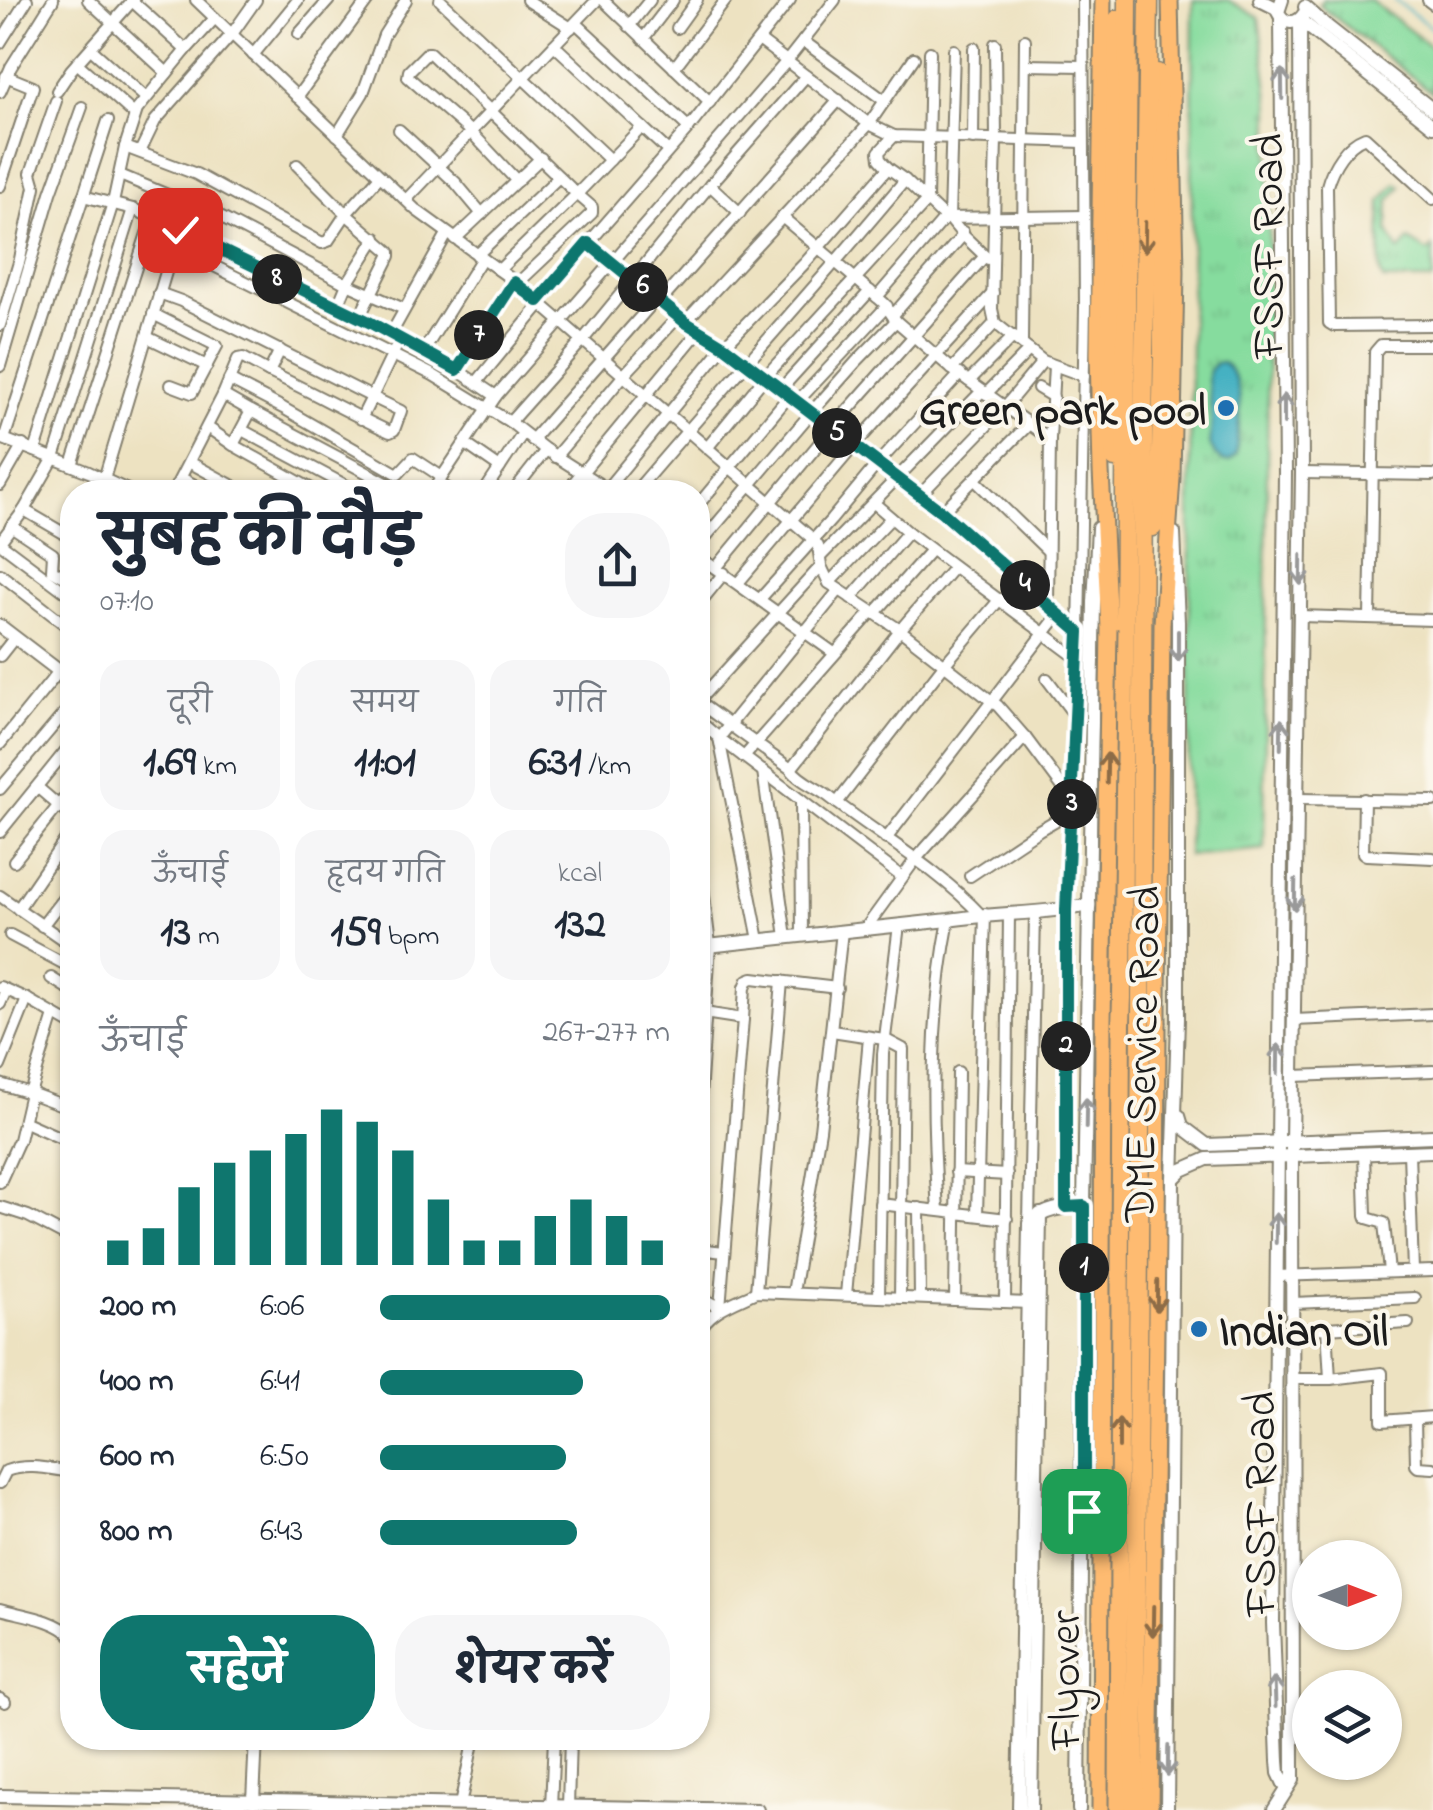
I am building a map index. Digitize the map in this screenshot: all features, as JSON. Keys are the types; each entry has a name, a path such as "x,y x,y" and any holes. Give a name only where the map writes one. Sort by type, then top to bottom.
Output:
{"highway":[{"name":"Flyover","path":"1100,1810 1103,1043 1110,628 1098,354 1106,264 1103,0"},
{"path":"1118,0 1106,264 1113,428 1124,558"},
{"path":"1128,0 1124,558 1141,1025 1134,1810"},
{"path":"1142,622 1161,451 1169,260 1150,0"},
{"path":"1150,0 1140,998 1158,1245 1150,1810"},
{"path":"1116,1810 1121,1024 1140,998 1172,478 1170,0"}],"street":[{"path":"0,42 27,0"},
{"path":"0,92 52,0"},
{"path":"88,0 167,73"},
{"path":"0,326 20,259 35,187 31,174 56,96 77,63 132,0 186,50"},
{"path":"196,0 406,200 516,283 814,540 834,586 900,630 990,700 1025,737 1072,806"},
{"path":"140,152 155,121 232,34 256,0"},
{"path":"253,55 298,0"},
{"path":"299,34 329,0"},
{"path":"297,97 368,0"},
{"path":"337,135 363,93 384,36 406,0"},
{"path":"440,0 610,160"},
{"path":"527,0 573,25 689,128"},
{"path":"406,200 600,0 710,102"},
{"path":"629,26 650,0"},
{"path":"643,38 673,0"},
{"path":"676,28 696,0"},
{"path":"674,68 726,0"},
{"path":"477,382 786,5 773,0"},
{"path":"440,480 496,396 787,61 835,0"},
{"path":"1066,1207 1066,910 1079,632 1084,376 1083,0"},
{"path":"1260,0 1280,9 1292,23 1302,9"},
{"name":"FSSF Road","path":"1280,9 1285,473 1273,1606 1278,1761 1286,1788"},
{"path":"1302,9 1433,110"},
{"path":"1302,9 1433,126"},
{"name":"FSSF Road","path":"1292,1540 1292,1142 1302,473 1302,9"},
{"path":"36,451 113,204 136,115 215,18"},
{"path":"758,40 869,124 894,136 1083,142"},
{"path":"710,688 820,561 984,392 1021,343 1025,40"},
{"path":"803,41 885,100"},
{"path":"760,599 878,462 960,375 995,323 988,260 995,216 995,44"},
{"path":"554,45 668,151"},
{"path":"973,138 974,48"},
{"path":"92,49 146,98"},
{"path":"947,218 954,50"},
{"path":"457,370 516,283 592,213 592,208 430,52 408,76 471,132 517,181"},
{"path":"707,448 764,378 926,201 930,52"},
{"path":"525,480 869,124 914,58"},
{"path":"77,63 136,115"},
{"path":"1025,66 1083,66"},
{"path":"0,186 33,86 6,76"},
{"path":"510,422 806,76"},
{"path":"492,480 528,436 740,214 838,100"},
{"path":"0,366 51,193 82,107"},
{"path":"108,121 2,438 104,479 172,252 178,248 445,382 592,480"},
{"path":"500,270 642,127"},
{"path":"399,130 482,214"},
{"path":"894,136 879,152 880,159 988,260"},
{"path":"1433,199 1365,138 1350,144 1327,186 1329,323 1433,325"},
{"path":"126,147 196,174 322,243 328,241 380,176"},
{"path":"362,418 392,356 404,308 451,237 482,214 541,158"},
{"path":"297,166 388,248 390,254 358,318"},
{"path":"615,480 724,346 888,168"},
{"path":"120,174 218,216 348,284 404,308"},
{"path":"423,352 479,257 559,177"},
{"path":"645,480 905,180"},
{"path":"710,184 740,214"},
{"path":"83,196 132,209 396,336 496,396"},
{"path":"60,588 0,542 54,458 132,209"},
{"path":"782,216 873,294 914,337 1050,439"},
{"path":"710,531 963,235 964,216"},
{"path":"710,490 873,294 947,218 1084,216"},
{"path":"72,466 152,218"},
{"path":"337,308 376,238"},
{"path":"588,243 682,319 724,346 898,477 1079,632"},
{"path":"710,586 738,540 831,429 988,260"},
{"path":"160,293 401,411 390,432 240,358 181,478 185,480"},
{"path":"738,582 993,293"},
{"path":"153,314 215,344 216,350 192,393 170,385"},
{"path":"789,396 892,314"},
{"path":"995,323 1043,360 1084,376"},
{"path":"575,480 699,331"},
{"path":"147,337 207,366"},
{"path":"960,375 1021,343"},
{"path":"1370,618 1374,352 1381,345 1433,345"},
{"path":"270,372 280,350"},
{"path":"920,495 1004,408 1043,360"},
{"path":"1048,605 1054,366"},
{"path":"229,380 398,474 413,458 433,480"},
{"path":"1038,388 1052,397"},
{"path":"222,395 379,480"},
{"path":"234,445 251,411"},
{"path":"942,512 1028,425"},
{"path":"207,427 296,480"},
{"path":"242,430 336,480"},
{"path":"464,444 500,468"},
{"path":"0,485 23,446"},
{"path":"189,462 222,480"},
{"name":"DME Service Road","path":"1078,1809 1094,602 1101,471"},
{"path":"1302,473 1433,474"},
{"name":"DME Service Road","path":"1168,1810 1178,1004 1178,622 1172,478"},
{"path":"974,479 1048,551"},
{"path":"874,503 1078,658"},
{"path":"24,510 60,531"},
{"path":"719,738 805,632 834,586 891,518"},
{"path":"716,524 738,540"},
{"path":"11,526 53,554 52,570 60,575"},
{"path":"851,598 908,532"},
{"path":"744,756 931,550"},
{"path":"710,564 834,654"},
{"path":"791,769 954,567"},
{"path":"0,574 60,621"},
{"path":"837,803 1000,599"},
{"path":"886,840 1058,614"},
{"path":"1300,616 1433,620"},
{"path":"0,626 60,667"},
{"path":"0,656 15,637"},
{"path":"0,744 60,680"},
{"path":"1047,680 1074,716"},
{"path":"710,710 915,860 983,915 977,1215"},
{"path":"0,788 60,718"},
{"path":"710,730 902,877"},
{"path":"866,929 915,860 1025,737"},
{"path":"719,738 758,940"},
{"path":"0,832 60,758"},
{"path":"763,771 786,937"},
{"path":"14,860 59,805 37,787"},
{"path":"1297,799 1433,801"},
{"path":"1364,799 1363,853 1433,858"},
{"path":"801,800 802,936"},
{"path":"970,876 1072,806"},
{"path":"18,909 60,848"},
{"path":"0,896 60,938"},
{"path":"710,945 1090,905"},
{"path":"42,926 60,906"},
{"path":"1005,1302 1009,913"},
{"path":"1020,1810 1027,1679 1033,1344 1035,913"},
{"path":"938,1210 932,1128 934,1060 948,920"},
{"path":"879,1297 884,1039 899,926"},
{"path":"793,1294 820,1130 842,932"},
{"path":"10,935 60,962"},
{"path":"51,978 60,984"},
{"path":"720,1308 735,1149 744,987 754,978 837,988"},
{"path":"756,1292 782,981"},
{"path":"0,1004 3,988 60,1018"},
{"path":"0,1066 28,999"},
{"path":"1089,1002 1178,1004"},
{"path":"710,1014 743,1019"},
{"path":"1294,1020 1433,1014"},
{"path":"0,1182 25,1122 54,1015"},
{"path":"832,1031 884,1039 900,1046 904,1053 900,1298"},
{"path":"846,1296 869,1037"},
{"path":"1293,1076 1433,1071"},
{"path":"955,1300 958,1072"},
{"path":"0,1084 60,1105"},
{"path":"1173,1179 1182,1170 1208,1159 1277,1150 1292,1142 1433,1136 1433,1152 1292,1157 1277,1150 1207,1144 1182,1126 1177,1110"},
{"path":"25,1122 60,1137"},
{"path":"1409,1152 1412,1272"},
{"path":"1364,1154 1366,1215 1384,1223 1388,1272"},
{"path":"956,1172 1007,1174"},
{"path":"880,1204 1007,1219"},
{"path":"1035,1219 1066,1207 1084,1206"},
{"path":"0,1207 60,1232"},
{"path":"919,1208 920,1298"},
{"path":"1033,1344 1028,1302 1035,1219"},
{"path":"710,1250 724,1252"},
{"path":"1276,1276 1433,1271"},
{"path":"710,1316 756,1292 1028,1302"},
{"path":"1293,1303 1415,1298"},
{"path":"710,1303 720,1308"},
{"path":"1293,1330 1408,1323"},
{"path":"1327,1326 1330,1379"},
{"path":"1292,1379 1382,1373 1382,1421 1433,1417"},
{"path":"1415,1419 1416,1465 1433,1468"},
{"path":"1274,1433 1292,1439"},
{"path":"0,1484 3,1471 30,1466 60,1470"},
{"path":"1273,1606 1292,1608"},
{"path":"0,1609 60,1627"},
{"name":"FSSF Road","path":"1274,1810 1293,1780 1292,1650"},
{"path":"1027,1679 1030,1810"},
{"path":"253,1802 255,1750"},
{"path":"460,1805 471,1750"},
{"path":"551,1808 553,1750"},
{"path":"568,1809 570,1750"},
{"path":"0,1796 37,1804 253,1802 758,1810"}],"green space":[{"path":"1193,0 1228,0 1259,18 1270,107 1264,849 1188,856"},
{"path":"1323,0 1370,0 1433,48 1433,93 1319,5"},
{"path":"1396,183 1401,186 1389,201 1388,231 1399,251 1409,240 1428,252 1433,247 1433,280 1383,280 1381,201"}],"water":[{"name":"Green park pool","path":"1223,362 1236,382 1240,406 1236,455 1224,462 1210,444 1208,380 1209,370"}],"waterway":[{"path":"1395,0 1433,29"}],"place":[{"name":"Green park pool","path":"1226,408"},
{"name":"Indian Oil","path":"1199,1329"}],"route":[{"path":"180,230 369,322 457,370 514,282 538,301 588,243 685,322 724,346 942,512 1079,632 1066,910 1066,1207 1084,1206 1084,1511"}]}
